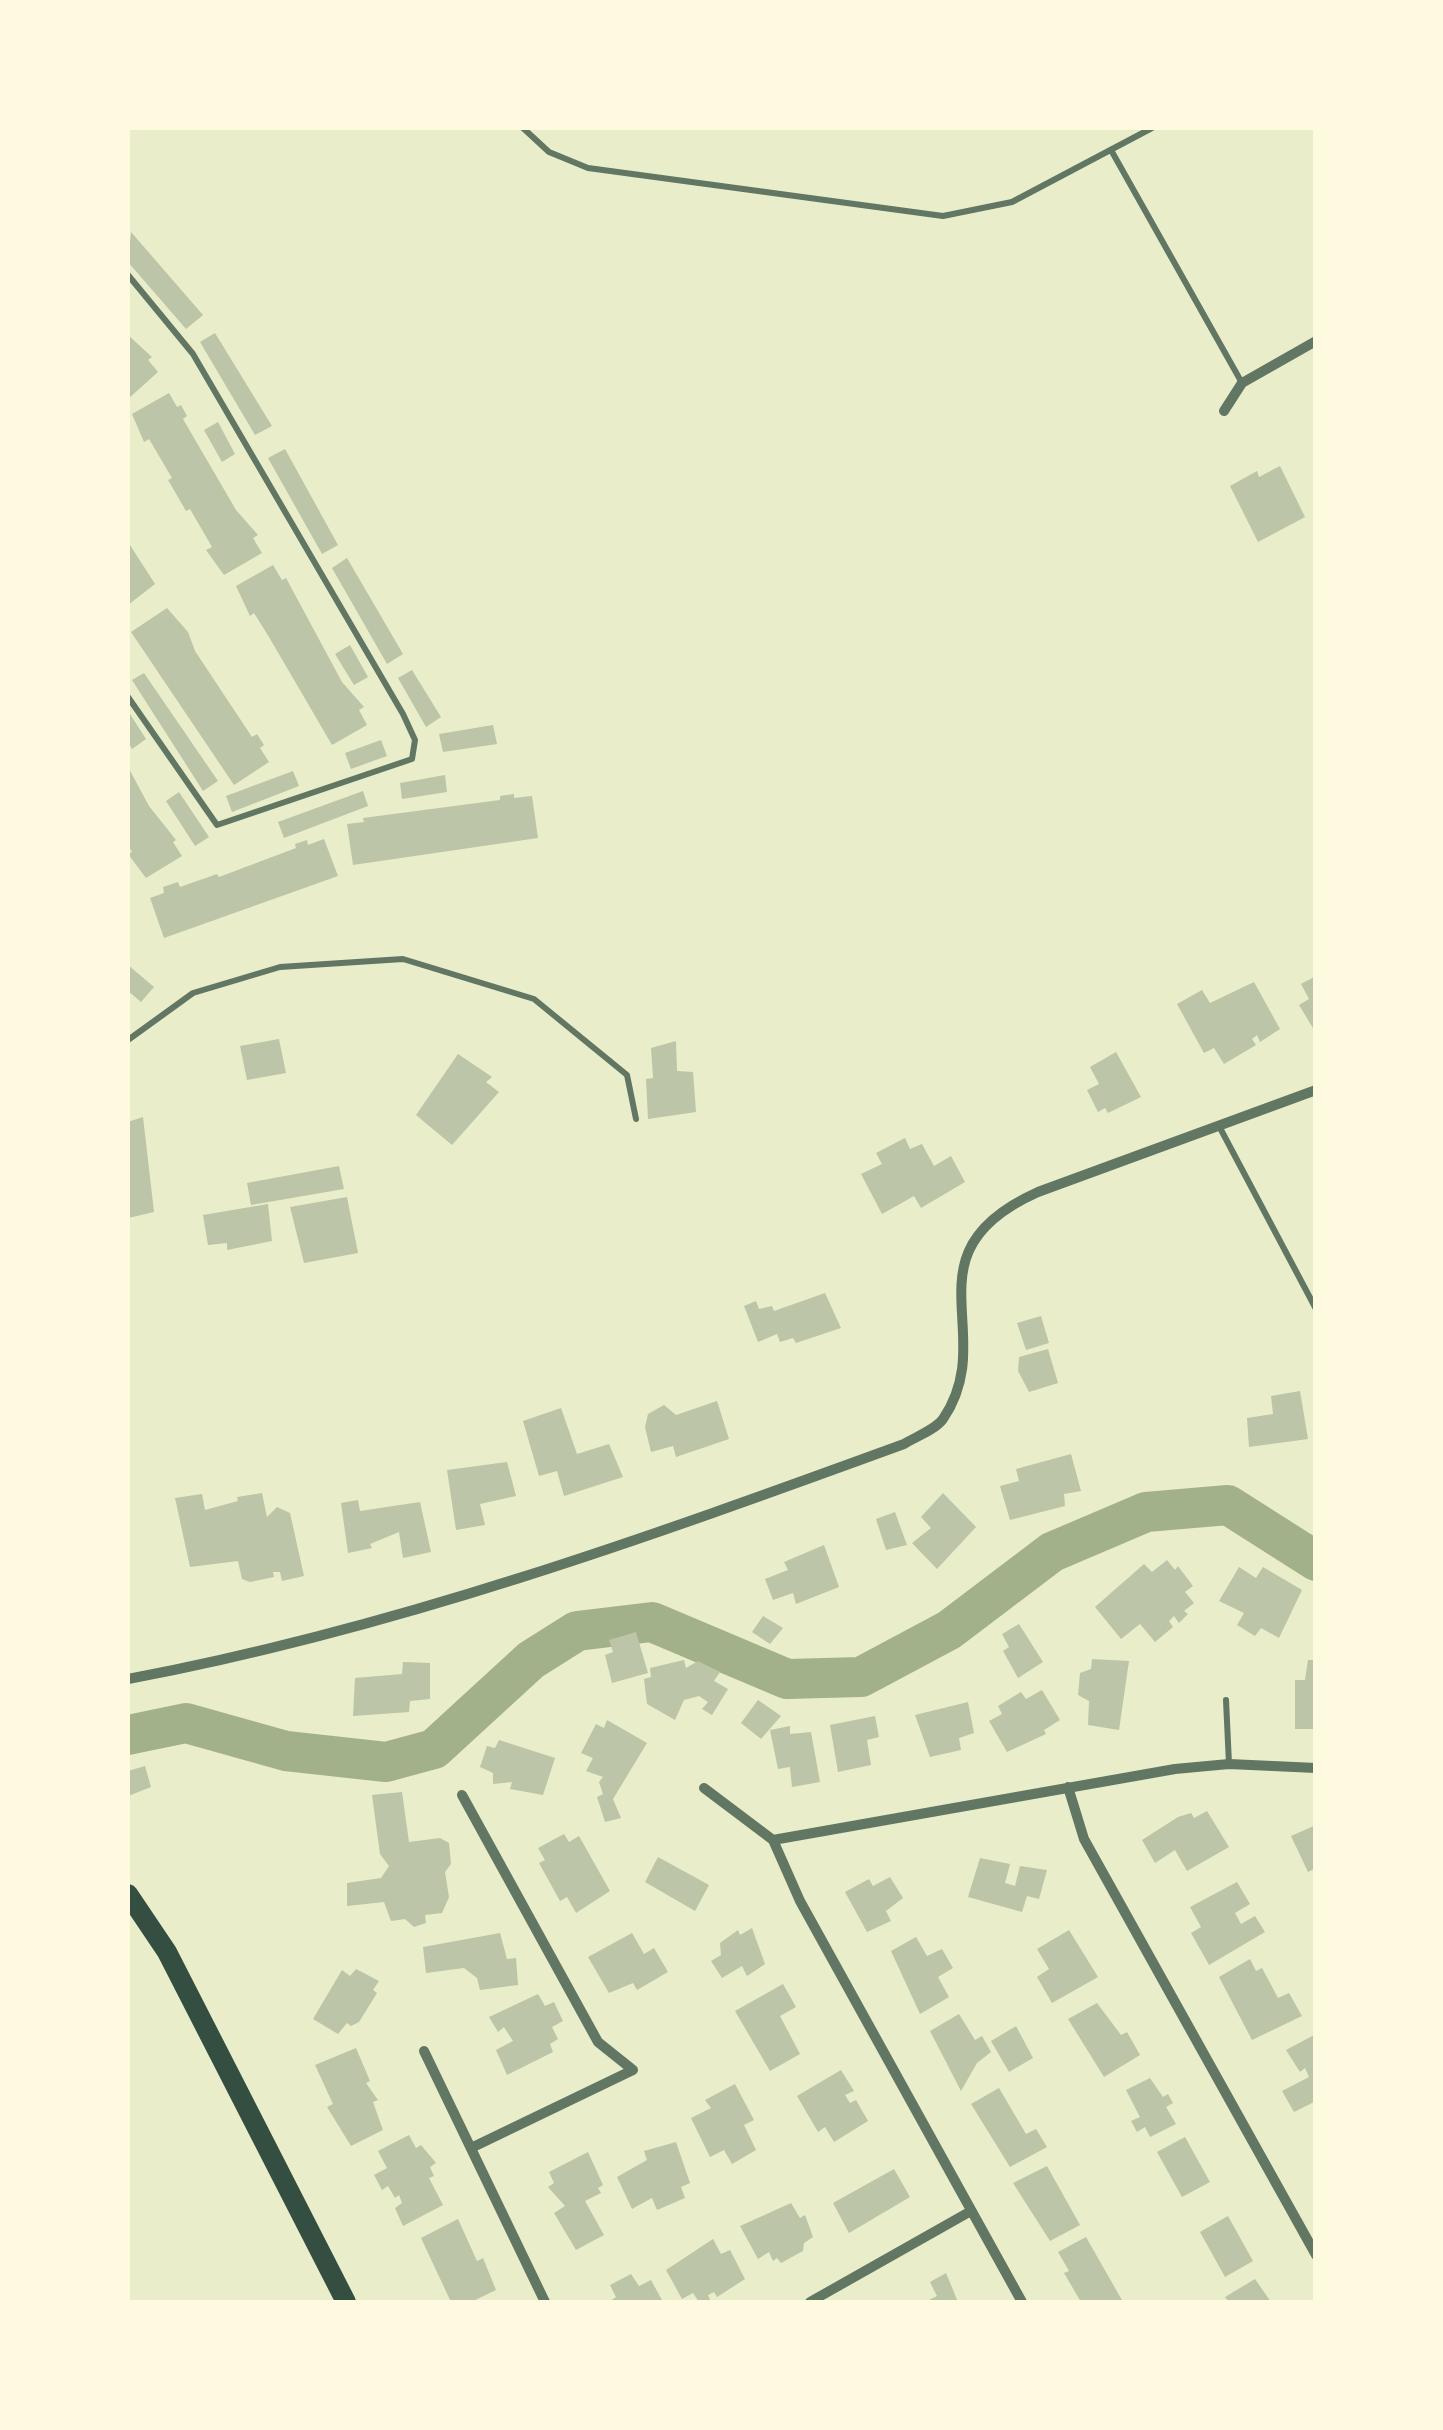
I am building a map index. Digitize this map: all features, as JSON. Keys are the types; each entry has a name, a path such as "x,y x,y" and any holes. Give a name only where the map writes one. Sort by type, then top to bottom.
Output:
{"main road":[{"path":"128,1894 168,1952 346,2302"}],"street":[{"path":"1224,411 1242,383 1316,341"},
{"path":"128,1679 362,1626 537,1574 904,1444 941,1422 962,1379 960,1285 966,1254 983,1225 1007,1206 1038,1192 1316,1090"},
{"path":"772,1840 1068,1787 1229,1764 1316,1768"},
{"path":"1068,1787 1084,1840 1316,2254"},
{"path":"704,1788 772,1840 800,1901 1022,2302"},
{"path":"462,1795 598,2042 634,2070 470,2148"},
{"path":"424,2051 545,2302"},
{"path":"810,2302 971,2211"}],"lane":[{"path":"524,128 549,152 588,168 921,216 964,214 1012,202 1152,128"},
{"path":"1110,150 1242,383"},
{"path":"128,275 194,354 403,714 415,740 412,759 216,826 128,697"},
{"path":"128,1040 194,993 280,967 403,959 534,999 626,1076 636,1119"},
{"path":"1219,1126 1316,1309"},
{"path":"1226,1700 1229,1764"}],"building":[{"path":"131,232 203,315 186,329 128,262"},
{"path":"215,333 272,426 255,435 200,342"},
{"path":"128,335 152,357 148,360 158,372 128,399"},
{"path":"169,393 177,407 181,405 187,416 183,419 236,510 258,535 253,538 262,553 224,575 206,550 212,547 190,509 186,511 149,439 144,442 132,414"},
{"path":"218,422 235,454 222,462 204,430"},
{"path":"285,449 338,545 322,554 268,458"},
{"path":"1280,466 1305,517 1258,542 1230,486 1257,471 1259,477"},
{"path":"128,542 155,584 128,605"},
{"path":"347,558 403,654 387,664 332,568"},
{"path":"273,565 282,580 286,578 342,682 364,707 359,710 367,725 332,745 254,613 250,616 236,586"},
{"path":"167,608 188,632 195,651 252,737 257,734 264,745 260,748 269,762 234,785 131,632"},
{"path":"350,645 368,677 354,685 335,654"},
{"path":"412,670 441,717 426,727 398,678"},
{"path":"144,673 218,781 203,791 132,680"},
{"path":"128,711 146,739 132,749 128,742"},
{"path":"493,725 497,744 443,752 439,734"},
{"path":"381,740 387,756 351,769 345,753"},
{"path":"128,767 149,806 176,840 173,842 182,856 146,878 128,854 132,852 128,845"},
{"path":"293,771 299,786 232,812 226,796"},
{"path":"445,775 447,792 402,799 400,783"},
{"path":"363,791 368,806 284,838 278,822"},
{"path":"179,792 209,837 195,846 166,801"},
{"path":"514,794 514,798 532,796 538,838 353,865 347,824 364,822 363,818 500,800 500,796"},
{"path":"324,839 338,876 164,938 150,898 164,893 163,887 178,882 180,887 217,874 219,877 296,848 295,844 307,840 308,845"},
{"path":"128,965 154,987 141,1002 128,991"},
{"path":"1316,976 1316,1033 1299,1005 1309,999 1301,984"},
{"path":"1254,982 1280,1029 1260,1042 1257,1035 1252,1039 1256,1045 1224,1064 1214,1048 1204,1053 1177,1004 1202,990 1210,1003"},
{"path":"279,1039 286,1073 247,1080 240,1046"},
{"path":"676,1041 677,1071 693,1072 696,1112 648,1119 646,1079 653,1078 651,1048"},
{"path":"1116,1052 1141,1097 1108,1113 1105,1108 1098,1112 1087,1090 1099,1084 1090,1067"},
{"path":"458,1054 492,1077 486,1082 499,1092 452,1145 416,1115"},
{"path":"143,1117 154,1212 128,1218 128,1122"},
{"path":"905,1138 910,1149 922,1144 934,1166 951,1156 965,1182 921,1208 914,1196 882,1214 861,1174 882,1164 876,1153"},
{"path":"339,1166 344,1189 251,1205 247,1183"},
{"path":"347,1197 358,1253 304,1263 290,1207"},
{"path":"268,1204 272,1241 227,1250 227,1243 208,1245 203,1215"},
{"path":"825,1293 841,1328 796,1343 793,1338 780,1342 777,1334 758,1342 744,1306 756,1301 759,1309 772,1306 774,1311"},
{"path":"1041,1316 1049,1343 1026,1350 1017,1323"},
{"path":"1048,1349 1058,1383 1029,1392 1018,1371 1019,1357"},
{"path":"1300,1391 1308,1439 1249,1447 1247,1418 1273,1414 1271,1396"},
{"path":"717,1401 729,1439 676,1457 673,1446 651,1452 645,1427 648,1414 664,1405 676,1415"},
{"path":"561,1408 577,1454 609,1444 623,1477 564,1496 557,1471 539,1476 523,1421"},
{"path":"1071,1454 1081,1491 1064,1494 1065,1506 1010,1520 1000,1486 1019,1481 1016,1469"},
{"path":"507,1462 516,1496 480,1504 485,1525 456,1530 447,1470"},
{"path":"262,1493 267,1517 277,1507 290,1513 304,1576 282,1581 280,1572 273,1572 274,1577 250,1582 242,1579 238,1561 190,1567 175,1498 202,1494 205,1510 238,1501 237,1497"},
{"path":"943,1493 976,1527 937,1569 912,1543 931,1528 921,1517"},
{"path":"358,1500 360,1511 420,1502 431,1552 403,1558 399,1532 370,1544 372,1548 348,1553 341,1503"},
{"path":"895,1512 907,1545 886,1550 876,1519"},
{"path":"824,1545 839,1587 796,1604 793,1593 773,1600 765,1579 788,1570 784,1562"},
{"path":"1167,1560 1175,1570 1178,1566 1193,1586 1185,1592 1194,1603 1184,1611 1188,1614 1179,1623 1174,1616 1169,1621 1173,1627 1155,1642 1140,1624 1121,1639 1095,1607 1144,1564 1152,1572"},
{"path":"1239,1567 1256,1578 1263,1567 1302,1590 1279,1638 1261,1628 1255,1636 1237,1625 1244,1613 1219,1601"},
{"path":"763,1616 783,1628 770,1644 752,1632"},
{"path":"1019,1624 1043,1662 1018,1678 1003,1651 1009,1647 1002,1634"},
{"path":"636,1632 648,1673 612,1683 605,1655 613,1652 609,1640"},
{"path":"1092,1659 1129,1661 1119,1730 1088,1725 1089,1701 1078,1695 1080,1673 1091,1669"},
{"path":"684,1660 686,1668 698,1661 720,1672 714,1681 728,1689 712,1715 702,1709 708,1702 699,1696 684,1700 675,1720 647,1704 644,1679 651,1677 650,1668"},
{"path":"1308,1660 1316,1660 1316,1729 1295,1729 1295,1680 1305,1680"},
{"path":"403,1662 430,1663 430,1699 410,1701 409,1712 353,1716 355,1678 402,1674"},
{"path":"1042,1690 1060,1720 1044,1730 1046,1734 1007,1752 989,1721 1002,1714 998,1706 1021,1692 1026,1699"},
{"path":"758,1700 781,1716 761,1739 741,1723"},
{"path":"968,1702 974,1733 959,1738 961,1750 930,1757 915,1715"},
{"path":"875,1716 879,1737 867,1740 871,1765 838,1772 830,1725"},
{"path":"607,1720 647,1743 613,1799 621,1818 605,1822 597,1797 603,1794 599,1782 603,1777 586,1771 593,1758 581,1753 596,1724 604,1728"},
{"path":"790,1726 790,1734 811,1732 820,1782 792,1787 790,1767 778,1769 770,1730"},
{"path":"499,1740 555,1758 543,1795 510,1789 512,1782 493,1784 493,1773 480,1767 487,1746 495,1748"},
{"path":"145,1766 151,1787 128,1796 128,1771"},
{"path":"402,1792 409,1842 440,1838 449,1843 451,1864 445,1872 449,1897 442,1913 425,1915 426,1923 414,1927 405,1919 391,1921 384,1902 347,1906 347,1883 381,1878 389,1866 380,1854 372,1795"},
{"path":"1207,1811 1229,1847 1187,1871 1175,1850 1155,1863 1142,1840 1178,1817 1191,1813 1194,1818"},
{"path":"1316,1825 1316,1868 1308,1872 1291,1836"},
{"path":"564,1834 569,1842 579,1836 610,1891 576,1913 567,1897 560,1901 539,1863 545,1860 538,1848"},
{"path":"658,1857 709,1885 695,1911 645,1882"},
{"path":"980,1858 1010,1864 1005,1883 1015,1886 1020,1866 1047,1870 1039,1899 1027,1896 1022,1912 968,1897"},
{"path":"890,1877 903,1898 886,1911 891,1921 867,1932 845,1892 869,1879 873,1886"},
{"path":"1237,1882 1250,1904 1235,1913 1241,1924 1255,1916 1265,1932 1209,1965 1191,1933 1201,1927 1190,1907"},
{"path":"752,1928 765,1964 747,1976 742,1966 722,1978 711,1961 721,1955 720,1943 738,1930 740,1935"},
{"path":"1069,1930 1098,1977 1052,2003 1037,1977 1049,1969 1037,1949"},
{"path":"500,1933 507,1959 516,1958 518,1985 480,1990 477,1978 464,1968 426,1973 423,1947"},
{"path":"632,1933 644,1954 654,1948 668,1972 637,1990 633,1983 609,1993 588,1957"},
{"path":"916,1937 927,1956 942,1949 953,1968 938,1977 949,1997 920,2014 891,1951"},
{"path":"1250,1959 1256,1971 1262,1968 1278,1998 1289,1993 1302,2016 1252,2040 1219,1977"},
{"path":"356,1969 379,1981 373,1990 377,1993 359,2022 351,2026 347,2023 338,2034 313,2019 342,1970 350,1976"},
{"path":"783,1984 796,2007 780,2016 800,2054 770,2071 735,2011"},
{"path":"538,1994 545,2006 554,2002 563,2021 552,2027 558,2039 550,2044 553,2052 507,2075 496,2050 513,2041 504,2027 498,2032 489,2017"},
{"path":"1097,2003 1121,2035 1127,2032 1140,2055 1104,2077 1068,2019"},
{"path":"959,2014 975,2040 982,2036 991,2052 977,2063 961,2091 930,2031"},
{"path":"1016,2026 1033,2058 1009,2072 991,2041"},
{"path":"1316,2034 1316,2101 1294,2112 1282,2091 1309,2077 1305,2068 1300,2072 1286,2050"},
{"path":"356,2048 370,2081 366,2083 378,2100 373,2102 383,2130 351,2146 327,2107 333,2104 315,2065"},
{"path":"841,2070 854,2091 845,2095 850,2103 856,2100 868,2121 834,2142 825,2127 818,2132 797,2096"},
{"path":"1150,2078 1163,2097 1168,2094 1173,2103 1166,2107 1176,2124 1150,2137 1145,2127 1137,2132 1131,2121 1140,2117 1126,2090"},
{"path":"735,2084 754,2120 744,2125 756,2150 732,2164 724,2150 710,2157 691,2118 711,2108 705,2100"},
{"path":"999,2088 1026,2134 1036,2129 1047,2147 1010,2167 971,2104"},
{"path":"409,2135 416,2148 421,2145 436,2163 430,2167 434,2176 429,2178 443,2205 403,2226 395,2208 402,2203 399,2195 395,2198 388,2186 382,2190 374,2175 387,2168 378,2151"},
{"path":"1185,2137 1210,2182 1182,2197 1157,2152"},
{"path":"676,2142 690,2183 681,2187 685,2198 657,2210 652,2198 632,2209 617,2177 647,2160 644,2151"},
{"path":"588,2152 603,2185 598,2188 601,2193 585,2201 604,2235 576,2250 554,2213 565,2206 548,2187 554,2183 549,2172"},
{"path":"1047,2166 1080,2225 1050,2241 1013,2183"},
{"path":"894,2169 910,2197 849,2233 833,2203"},
{"path":"791,2203 800,2218 805,2215 813,2237 804,2243 803,2251 781,2263 777,2258 773,2261 769,2252 758,2259 740,2226"},
{"path":"1228,2216 1253,2261 1225,2277 1200,2232"},
{"path":"458,2219 477,2261 483,2258 496,2290 471,2302 451,2302 421,2238"},
{"path":"1086,2237 1123,2302 1081,2302 1064,2273 1069,2271 1058,2252"},
{"path":"713,2239 721,2254 730,2250 745,2279 717,2297 714,2292 708,2295 711,2302 699,2302 693,2293 682,2299 666,2270"},
{"path":"946,2273 958,2302 925,2302 937,2296 930,2282"},
{"path":"631,2274 639,2286 651,2280 663,2302 609,2302 616,2297 610,2285"},
{"path":"1255,2279 1271,2302 1229,2302 1225,2297"}],"waterway":[{"path":"128,1735 186,1723 286,1751 386,1762 434,1749 531,1660 577,1631 652,1622 787,1679 861,1677 949,1630 1052,1552 1146,1512 1228,1505 1316,1561"}]}
